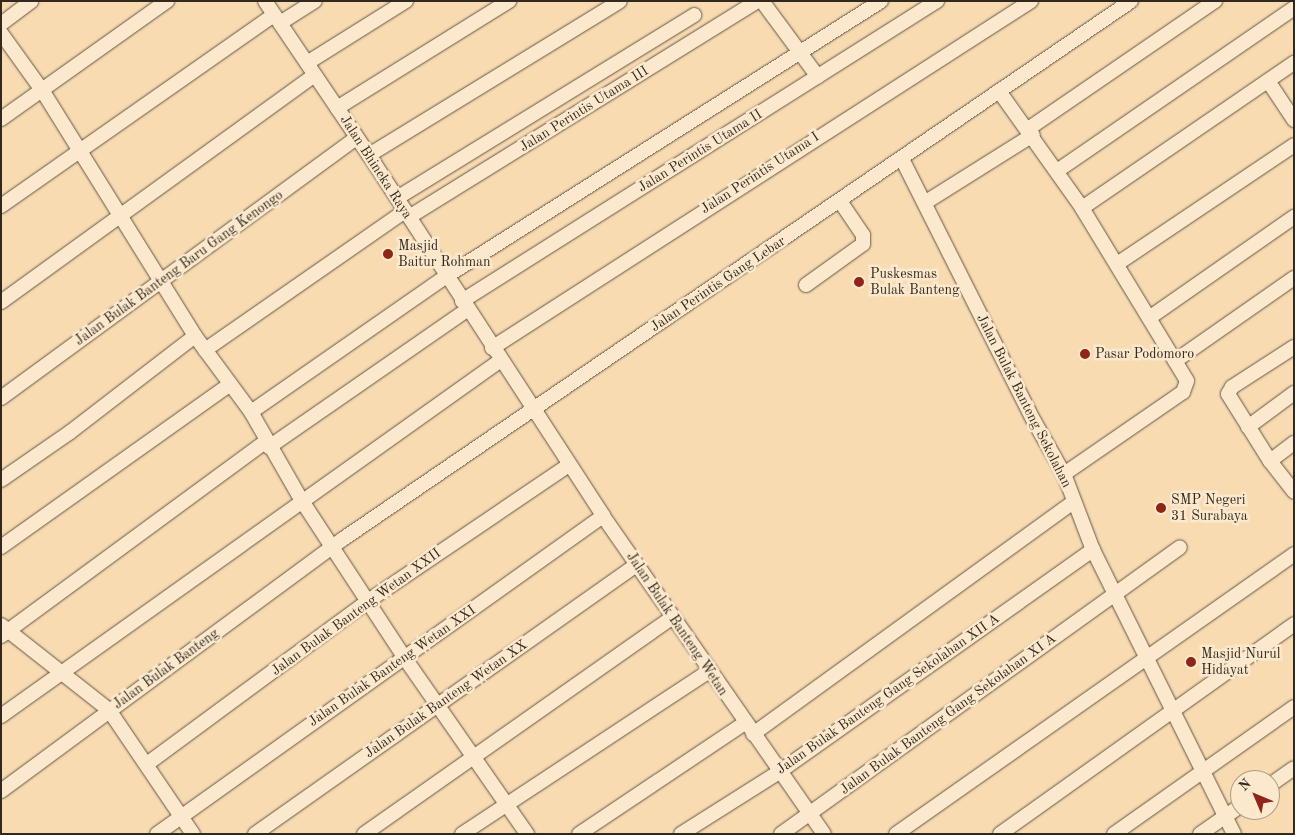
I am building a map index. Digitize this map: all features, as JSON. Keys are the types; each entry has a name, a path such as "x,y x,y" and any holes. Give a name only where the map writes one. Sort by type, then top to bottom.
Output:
{"street":[{"path":"1,24 31,1"},
{"path":"1,119 167,1"},
{"name":"Jalan Bhineka Raya","path":"265,1 369,155 445,277 534,411"},
{"path":"1,206 79,151 277,19 315,1"},
{"path":"307,63 406,1"},
{"path":"337,108 509,1"},
{"path":"369,155 620,1"},
{"path":"760,1 818,77"},
{"name":"Jalan Perintis Utama III","path":"205,350 407,214 760,1"},
{"path":"251,412 445,277 881,1"},
{"name":"Jalan Perintis Utama II","path":"4,631 465,306 937,1"},
{"name":"Jalan Perintis Utama I","path":"492,348 1031,1"},
{"name":"Jalan Perintis Gang Lebar","path":"337,544 1131,1"},
{"path":"926,202 1030,132 1215,1"},
{"path":"1058,170 1294,8"},
{"path":"397,198 694,15"},
{"path":"1,33 42,90 195,336 251,412 267,444 302,501 337,544 368,601 404,657 474,755 526,833"},
{"path":"1082,208 1294,63"},
{"path":"1,302 315,75"},
{"path":"1268,81 1294,120"},
{"path":"999,91 1058,170 1117,264 1187,382 1183,392 1064,474"},
{"name":"Jalan Bulak Banteng Baru Gang Kenongo","path":"1,398 356,138"},
{"path":"1117,264 1294,145"},
{"name":"Jalan Bulak Banteng Sekolahan","path":"902,159 926,202 1034,420 1064,474 1093,550 1175,711 1202,773 1234,834"},
{"path":"806,286 863,244 863,235 840,201"},
{"path":"1149,318 1294,217"},
{"path":"1175,362 1294,278"},
{"path":"1,480 69,434 195,336"},
{"path":"1294,347 1232,387 1228,394 1270,461 1294,492"},
{"path":"1,716 501,360"},
{"path":"1,548 230,384"},
{"path":"1248,428 1294,393"},
{"name":"Jalan Bulak Banteng Wetan","path":"534,411 603,516 779,772 824,834"},
{"path":"1270,461 1294,443"},
{"name":"Jalan Bulak Banteng Wetan XXII","path":"147,764 368,601 569,465"},
{"path":"580,834 749,728 1074,502"},
{"name":"Jalan Bulak Banteng Wetan XXI","path":"157,834 603,516"},
{"name":"Jalan Bulak Banteng","path":"1,791 337,544"},
{"name":"Jalan Bulak Banteng Gang Sekolahan XI A","path":"780,834 1180,547"},
{"name":"Jalan Bulak Banteng Gang Sekolahan XII A","path":"681,834 779,772 1093,550"},
{"path":"896,834 1146,656 1294,554"},
{"name":"Jalan Bulak Banteng Wetan XX","path":"255,834 637,565"},
{"path":"364,834 673,617"},
{"path":"1000,834 1175,711 1294,624"},
{"path":"4,631 64,672 109,710 193,834"},
{"path":"462,834 710,671"},
{"path":"1114,834 1294,707"},
{"path":"1280,778 1294,768"},
{"path":"1200,834 1230,813"}],"place":[{"name":"Masjid Baitur Rohman","path":"388,254"},
{"name":"Puskesmas Bulak Banteng","path":"859,282"},
{"name":"Pasar Podomoro","path":"1085,354"},
{"name":"SMP Negeri 31 Surabaya","path":"1161,508"},
{"name":"Masjid Nurul Hidayat","path":"1191,662"}]}
